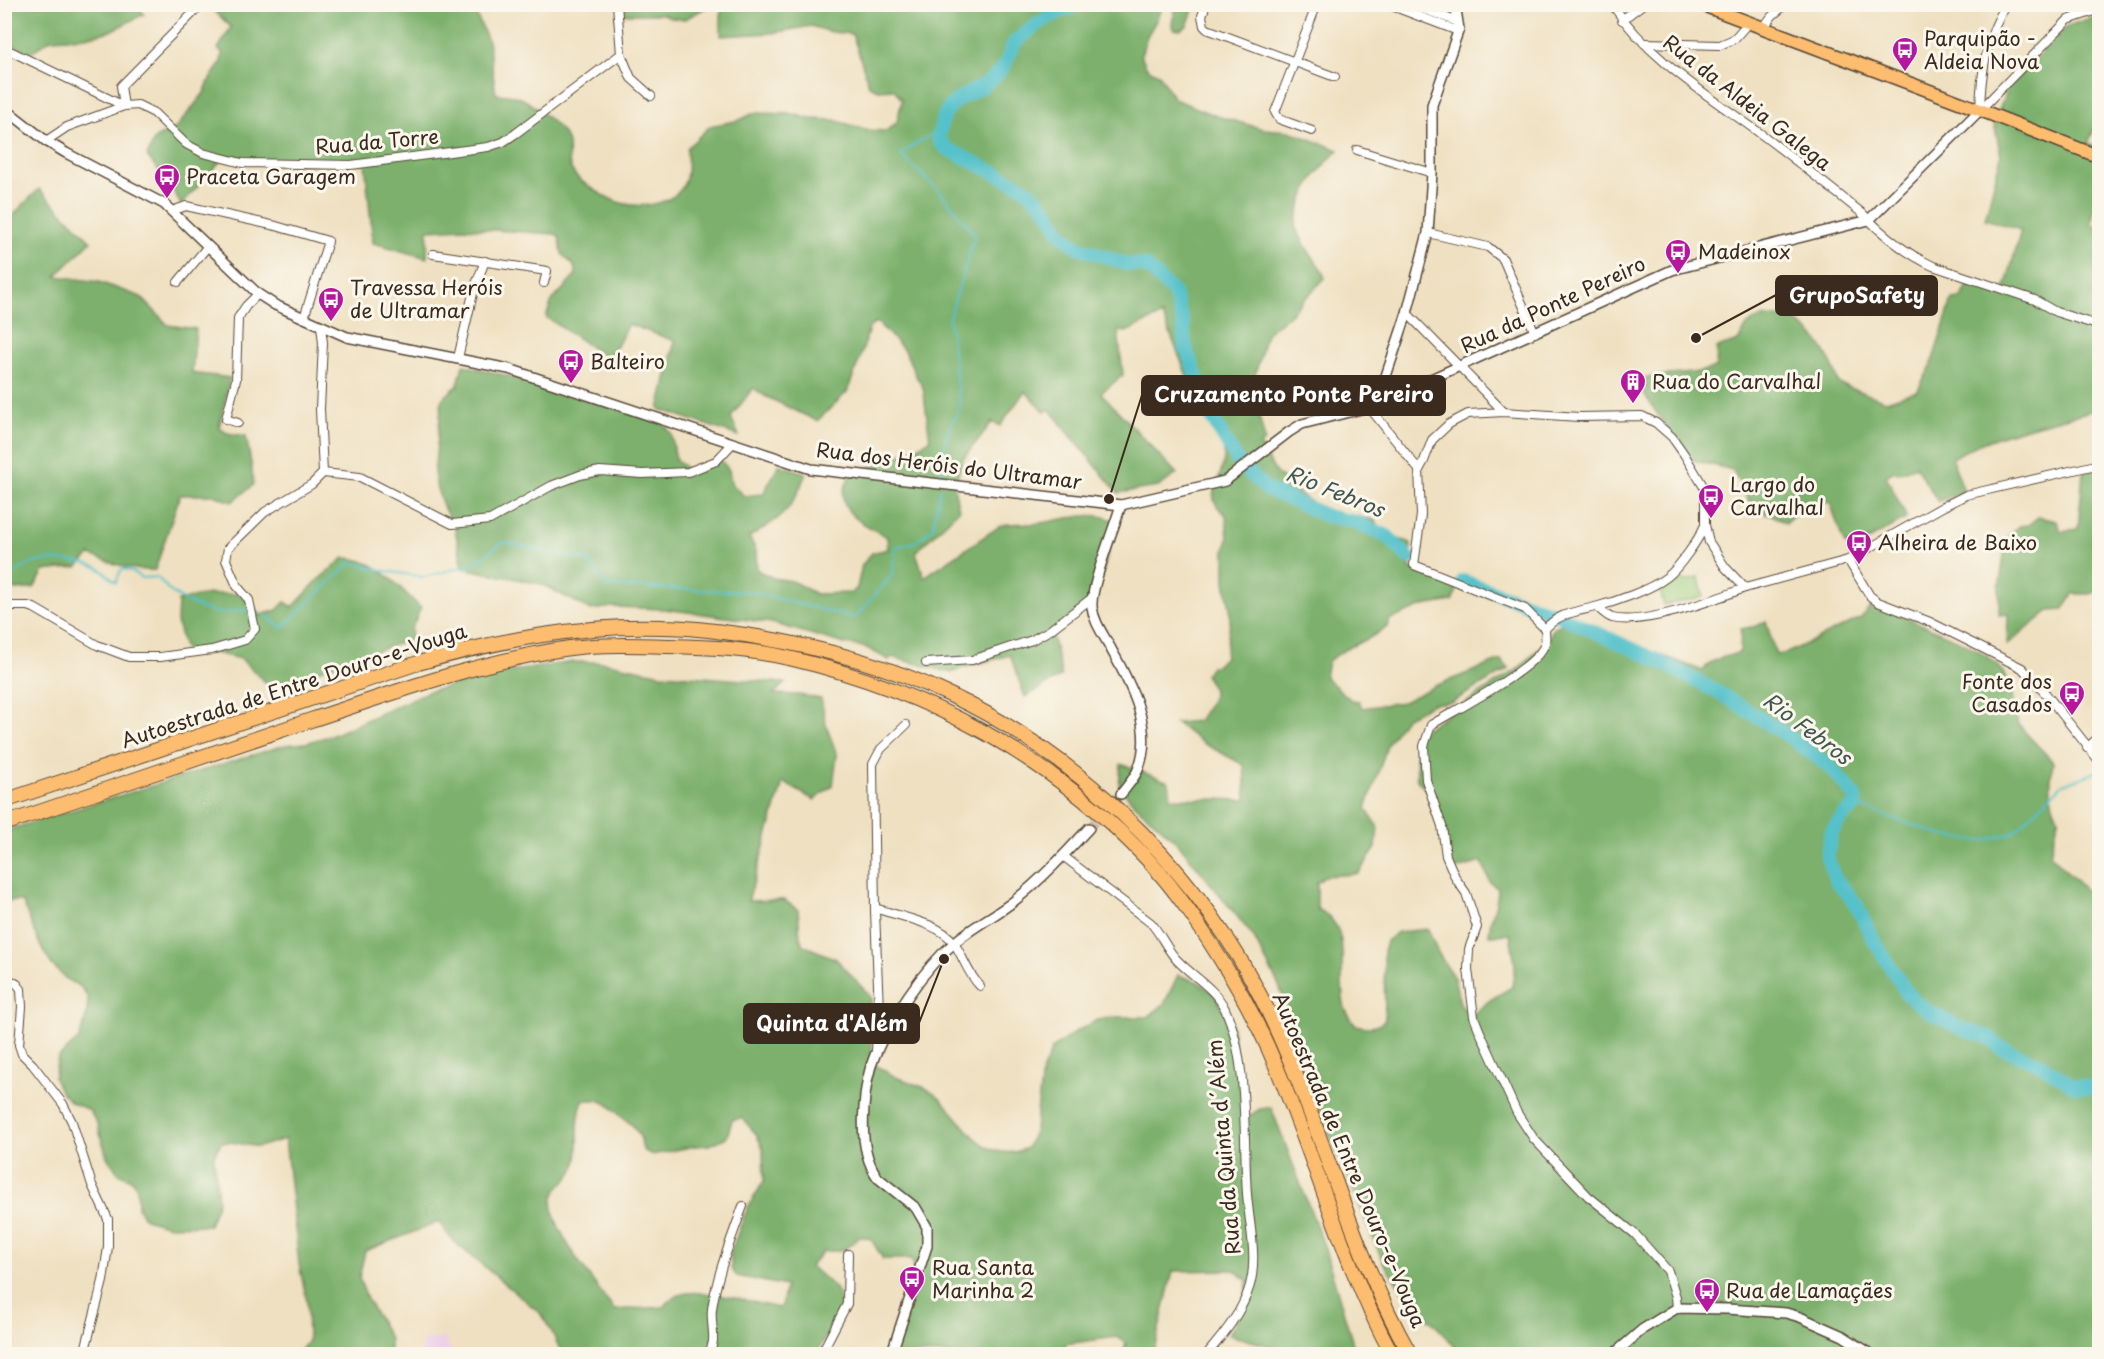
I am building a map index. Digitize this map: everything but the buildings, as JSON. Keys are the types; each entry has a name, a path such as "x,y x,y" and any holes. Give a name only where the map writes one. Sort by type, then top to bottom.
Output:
{"highway":[{"name":"Autoestrada de Entre Douro-e-Vouga","path":"4,801 418,663 475,647 531,637 621,627 712,630 792,642 854,658 900,674 951,695 1042,748 1098,792 1132,823 1202,903 1250,977 1282,1041 1363,1254 1392,1323 1410,1354"},
{"name":"Autoestrada de Entre Douro-e-Vouga","path":"4,824 418,684 529,655 575,647 621,644 717,647 790,658 907,694 956,716 1029,757 1103,816 1147,859 1185,904 1230,973 1276,1064 1356,1278 1392,1354"}],"main road":[{"path":"1700,4 2100,157"}],"street":[{"path":"46,141 67,127 124,106 121,86 202,4"},
{"path":"617,4 621,54 631,78 651,96"},
{"path":"1206,4 1202,16 1204,26 1208,29 1335,77"},
{"path":"1312,131 1279,119 1275,112 1317,4"},
{"path":"1387,4 1458,27"},
{"path":"1410,4 1458,27"},
{"path":"1419,470 1373,405 1407,314 1428,233 1432,105 1458,27 1455,4"},
{"name":"Rua da Aldeia Galega","path":"1612,4 1622,20 1644,43 1686,80 1762,135 1920,260 1933,267 2035,300 2056,312 2100,326"},
{"path":"1622,20 1643,4"},
{"path":"1763,28 1772,16 1786,4"},
{"path":"1980,110 1981,82 1989,43 2007,4"},
{"path":"1869,220 2068,20 2100,9"},
{"path":"1644,43 1720,45 1734,39 1748,23"},
{"name":"Rua da Torre","path":"4,48 124,106 138,105 147,108 186,144 203,153 242,163 263,165 351,165 488,147 503,142 621,54"},
{"name":"Rua dos Heróis do Ultramar","path":"4,108 46,141 158,200 258,294 347,337 509,369 811,469 1121,505"},
{"path":"1357,150 1431,173"},
{"path":"172,211 186,206 276,226 328,241 304,318"},
{"name":"Rua da Ponte Pereiro","path":"1121,505 1225,481 1294,428 1373,405 1672,270 1869,220"},
{"path":"1428,233 1488,247 1496,252 1503,259 1535,333"},
{"path":"178,282 208,246"},
{"path":"434,254 547,270 544,283"},
{"path":"458,358 474,289 485,261"},
{"path":"238,423 226,419 236,380 238,318 258,294"},
{"path":"1407,314 1504,412"},
{"path":"4,606 34,608 97,645 129,657 160,657 212,650 245,640 255,629 249,600 237,585 226,560 228,548 265,512 312,484 323,473 320,409 323,343 321,326"},
{"path":"1677,1308 1668,1271 1635,1233 1588,1196 1534,1140 1517,1113 1474,1017 1468,969 1469,949 1477,927 1466,892 1456,879 1446,856 1442,826 1426,780 1424,746 1431,725 1514,675 1537,656 1545,644 1545,629 1525,609 1414,565 1421,515 1419,470 1432,440 1449,424 1468,414 1504,412 1579,417 1642,416 1656,423 1672,437 1705,489 1705,525 1709,542 1717,556 1745,588"},
{"path":"323,473 360,477 452,524 490,520 551,486 579,475 600,471 642,474 688,472 716,461 733,443"},
{"path":"1597,607 1609,617 1627,620 1683,608 1745,588 1848,560 1966,495 2100,464"},
{"path":"1121,505 1092,598 1096,623 1120,666 1141,714 1144,735 1143,753 1134,778 1121,794"},
{"path":"1545,629 1560,616 1597,607 1668,577 1699,538 1705,525"},
{"path":"1848,560 1870,596 1878,602 1930,622 2022,668 2046,694 2086,748 2100,762"},
{"path":"926,663 972,660 1032,640 1050,630 1092,598"},
{"path":"889,1354 894,1346 927,1246 927,1227 916,1208 873,1172 866,1152 864,1123 865,1096 875,1055 879,1010 874,908 873,764 881,748 906,725"},
{"path":"2086,748 2100,736"},
{"path":"875,1055 899,1012 933,964 954,943 1014,901 1063,856 1089,828"},
{"name":"Rua da Quinta d´Além","path":"1063,856 1151,922 1161,934 1175,959 1209,989 1224,1006 1233,1028 1241,1081 1253,1268 1243,1303 1232,1322 1207,1354"},
{"path":"874,908 946,932 971,977 980,986"},
{"path":"4,977 21,989 19,1045 22,1054 63,1104 72,1122 92,1185 108,1219 108,1247 103,1281 84,1354"},
{"path":"708,1354 714,1347 712,1313 718,1277 743,1206"},
{"path":"821,1354 847,1304 848,1254"},
{"path":"1614,1354 1644,1329 1677,1308 1786,1313 1843,1336 1871,1354"}],"shaded area":[{"path":"444,1337 453,1354 422,1354 422,1341"}],"green space":[{"path":"624,4 711,5 685,19 671,18 663,14 625,14"},
{"path":"4,5 136,5 144,14 111,31 85,37 51,39 30,53 5,41"},
{"path":"208,5 472,5 488,41 496,94 523,99 554,123 567,140 572,170 583,182 616,202 629,205 649,205 667,200 681,189 687,173 687,148 710,126 740,120 754,113 793,114 810,119 834,120 867,130 886,131 897,122 902,100 894,89 878,90 869,86 852,34 831,32 811,26 773,33 721,36 721,5 1162,5 1147,36 1141,55 1147,68 1160,75 1174,99 1217,116 1263,129 1289,131 1339,150 1320,169 1310,184 1295,227 1325,278 1289,315 1266,334 1252,387 1265,441 1260,445 1276,473 1306,499 1329,511 1374,520 1389,536 1411,543 1410,569 1458,588 1452,601 1423,606 1389,620 1387,627 1328,661 1325,677 1351,700 1359,701 1362,708 1403,702 1435,686 1501,660 1509,669 1452,702 1432,704 1405,718 1388,743 1366,809 1378,827 1376,848 1358,874 1323,876 1317,882 1317,909 1329,917 1337,928 1341,940 1343,995 1346,1010 1355,1025 1371,1027 1385,1020 1384,951 1386,941 1398,932 1428,929 1437,951 1454,978 1460,1003 1470,1017 1490,1000 1512,987 1515,964 1510,934 1489,935 1498,889 1490,882 1482,862 1453,870 1432,796 1417,780 1418,733 1517,670 1549,639 1552,630 1573,616 1653,652 1703,671 1715,660 1740,652 1741,629 1757,626 1766,621 1776,655 1787,653 1861,618 1870,607 1877,610 1882,608 1946,635 1992,660 2005,676 2019,724 2053,762 2051,798 2059,818 2050,854 2099,904 2099,1354 1459,1354 1445,1335 1406,1296 1383,1262 1312,1094 1319,1091 1279,986 1253,936 1177,842 1133,803 1119,786 1121,764 1169,782 1171,798 1246,800 1244,765 1203,743 1176,723 1198,721 1213,694 1210,682 1205,675 1211,666 1216,666 1225,657 1230,621 1225,582 1225,550 1228,538 1226,515 1214,500 1215,486 1224,463 1224,450 1218,431 1197,401 1162,315 1126,332 1118,331 1123,375 1101,393 1177,474 1158,487 1118,493 1049,409 1045,412 1025,391 1000,426 992,422 963,459 954,487 959,510 916,552 924,577 1000,526 1088,516 1108,518 1116,523 1098,591 1077,615 1052,635 1062,676 1025,697 1010,655 962,668 952,673 891,657 889,660 865,647 845,644 772,623 664,609 613,607 591,610 541,584 463,568 454,524 445,511 434,473 442,399 458,385 463,365 536,383 664,424 671,433 676,460 688,470 719,458 729,470 731,483 744,496 763,494 779,465 806,473 796,496 785,512 749,537 756,550 757,570 773,578 792,581 816,594 851,593 857,588 862,565 872,553 888,549 887,537 859,521 844,503 843,495 849,476 930,440 923,387 905,351 877,322 869,328 847,392 817,421 753,388 731,417 739,436 659,409 675,341 628,324 617,346 607,358 546,317 552,301 576,275 574,266 562,254 559,236 555,234 464,228 428,230 427,258 373,243 365,163 292,165 224,157 181,205 170,185 147,156 155,138 176,128 204,93 221,63 222,52 218,49 231,27"},
{"path":"1176,5 1195,5 1187,26 1180,30 1174,29 1172,24"},
{"path":"2099,15 2099,116 2088,144 2100,149 2099,190 2091,224 2100,228 2099,409 2022,429 1966,450 1952,459 1964,491 1938,502 1916,466 1897,473 1894,471 1886,476 1907,518 1853,549 1844,543 1830,502 1805,505 1786,523 1765,513 1748,500 1733,470 1688,459 1644,394 1646,377 1692,373 1716,368 1717,348 1738,341 1748,325 1760,318 1786,318 1807,330 1824,349 1839,384 1886,401 1917,391 1931,366 1952,300 1961,299 1970,282 2004,292 2021,230 1985,219 2001,156 1994,123 2007,89 2068,26"},
{"path":"39,189 91,241 56,276 99,282 141,297 168,325 196,329 192,373 230,378 219,428 227,433 246,436 253,485 232,502 214,495 180,495 155,570 130,568 90,555 77,567 44,571 34,588 17,590 4,587 5,223"},
{"path":"2099,468 2099,591 2090,594 2073,594 2063,610 2049,611 2007,645 2008,614 1999,615 1999,589 2009,535 2019,526 2028,525 2038,517 2057,521 2061,531 2078,529 2083,472"},
{"path":"344,558 356,559 377,568 421,608 411,629 412,639 270,687 241,659 215,653 194,653 184,648 177,622 178,601 209,594 239,594 261,615 277,610 285,602 293,607 318,580"},
{"path":"1699,578 1703,597 1664,605 1659,586"},
{"path":"572,662 603,662 662,674 786,683 773,694 821,699 826,725 837,755 833,785 814,800 783,782 748,901 784,900 798,910 800,937 803,945 836,959 871,997 872,1063 896,1077 931,1091 985,1146 998,1151 1011,1152 1027,1148 1035,1129 1042,1072 1052,1049 1075,1032 1097,1020 1116,1017 1148,1017 1164,1004 1178,975 1198,982 1213,993 1231,1022 1246,1118 1260,1109 1271,1107 1323,1243 1356,1354 1278,1354 1274,1347 1229,1335 1245,1301 1247,1280 1234,1270 1173,1271 1153,1354 1123,1354 1126,1343 1117,1337 1065,1344 1065,1354 887,1354 914,1272 912,1259 883,1259 871,1239 859,1236 844,1249 824,1251 810,1266 833,1286 840,1300 833,1325 815,1354 562,1354 540,1313 452,1240 439,1222 365,1251 359,1278 367,1299 390,1339 390,1354 298,1354 308,1341 307,1302 299,1264 285,1139 258,1147 221,1142 214,1156 218,1201 209,1225 170,1226 145,1219 138,1208 137,1188 131,1179 118,1173 107,1157 97,1123 89,1110 71,1102 60,1091 54,1078 58,1058 79,1039 87,1014 88,998 81,987 66,979 52,965 40,945 22,901 5,901 4,831 285,745 305,743 333,735 427,692 501,673","holes":["583,1100 597,1100 606,1103 633,1126 640,1136 643,1150 652,1155 710,1145 727,1137 732,1120 742,1118 756,1134 763,1148 764,1181 748,1207 731,1251 731,1269 737,1276 786,1286 782,1305 778,1308 707,1293 687,1293 671,1300 663,1307 614,1310 565,1240 553,1210 555,1193 573,1172 577,1160 578,1122"]}],"waterway":[{"name":"Rio Febros","path":"1079,4 1045,20 1015,42 1000,71 953,104 946,112 941,124 939,141 946,148 1021,186 1032,194 1048,212 1061,234 1078,247 1126,264 1146,266 1174,293 1183,323 1185,346 1213,420 1239,463 1266,489 1327,516 1356,522 1387,536 1409,558"},
{"path":"940,129 900,154 942,194 975,235 949,318 960,407 947,433 940,479"},
{"path":"265,615 282,628 351,562 385,571 424,577 473,564 503,542 588,560 606,586 752,592 855,618 892,575 896,547 915,542 933,528 940,489"},
{"path":"4,574 13,573 32,563 42,561 76,562 97,567 116,582 123,569 132,571 142,578 157,577 170,591 188,603 210,611 224,613 247,610"},
{"name":"Rio Febros","path":"1463,581 1558,615 1659,661 1721,694 1791,738 1831,768 1855,796 1856,805 1842,817 1831,833 1827,857 1835,879 1856,904 1873,939 1908,995 1929,1012 1964,1030 1989,1037 1998,1046 2042,1065 2074,1086 2100,1089"},
{"path":"1856,805 1941,835 1981,841 2013,833 2063,784 2100,771"}],"tunnel":[{"path":"1089,828 1121,794"}],"place":[{"name":"Parquipão - Aldeia Nova","path":"1905,73"},
{"name":"Praceta Garagem","path":"167,200"},
{"name":"Madeinox","path":"1678,275"},
{"name":"Travessa Heróis de Ultramar","path":"331,323"},
{"name":"GrupoSafety","path":"1696,338"},
{"name":"Balteiro","path":"571,385"},
{"name":"Rua do Carvalhal","path":"1633,405"},
{"name":"Cruzamento Ponte Pereiro","path":"1109,499"},
{"name":"Largo do Carvalhal","path":"1711,520"},
{"name":"Alheira de Baixo","path":"1859,566"},
{"name":"Fonte dos Casados","path":"2072,717"},
{"name":"Quinta d'Além","path":"944,959"},
{"name":"Rua Santa Marinha 2","path":"912,1302"},
{"name":"Rua de Lamaçães","path":"1707,1314"}]}
